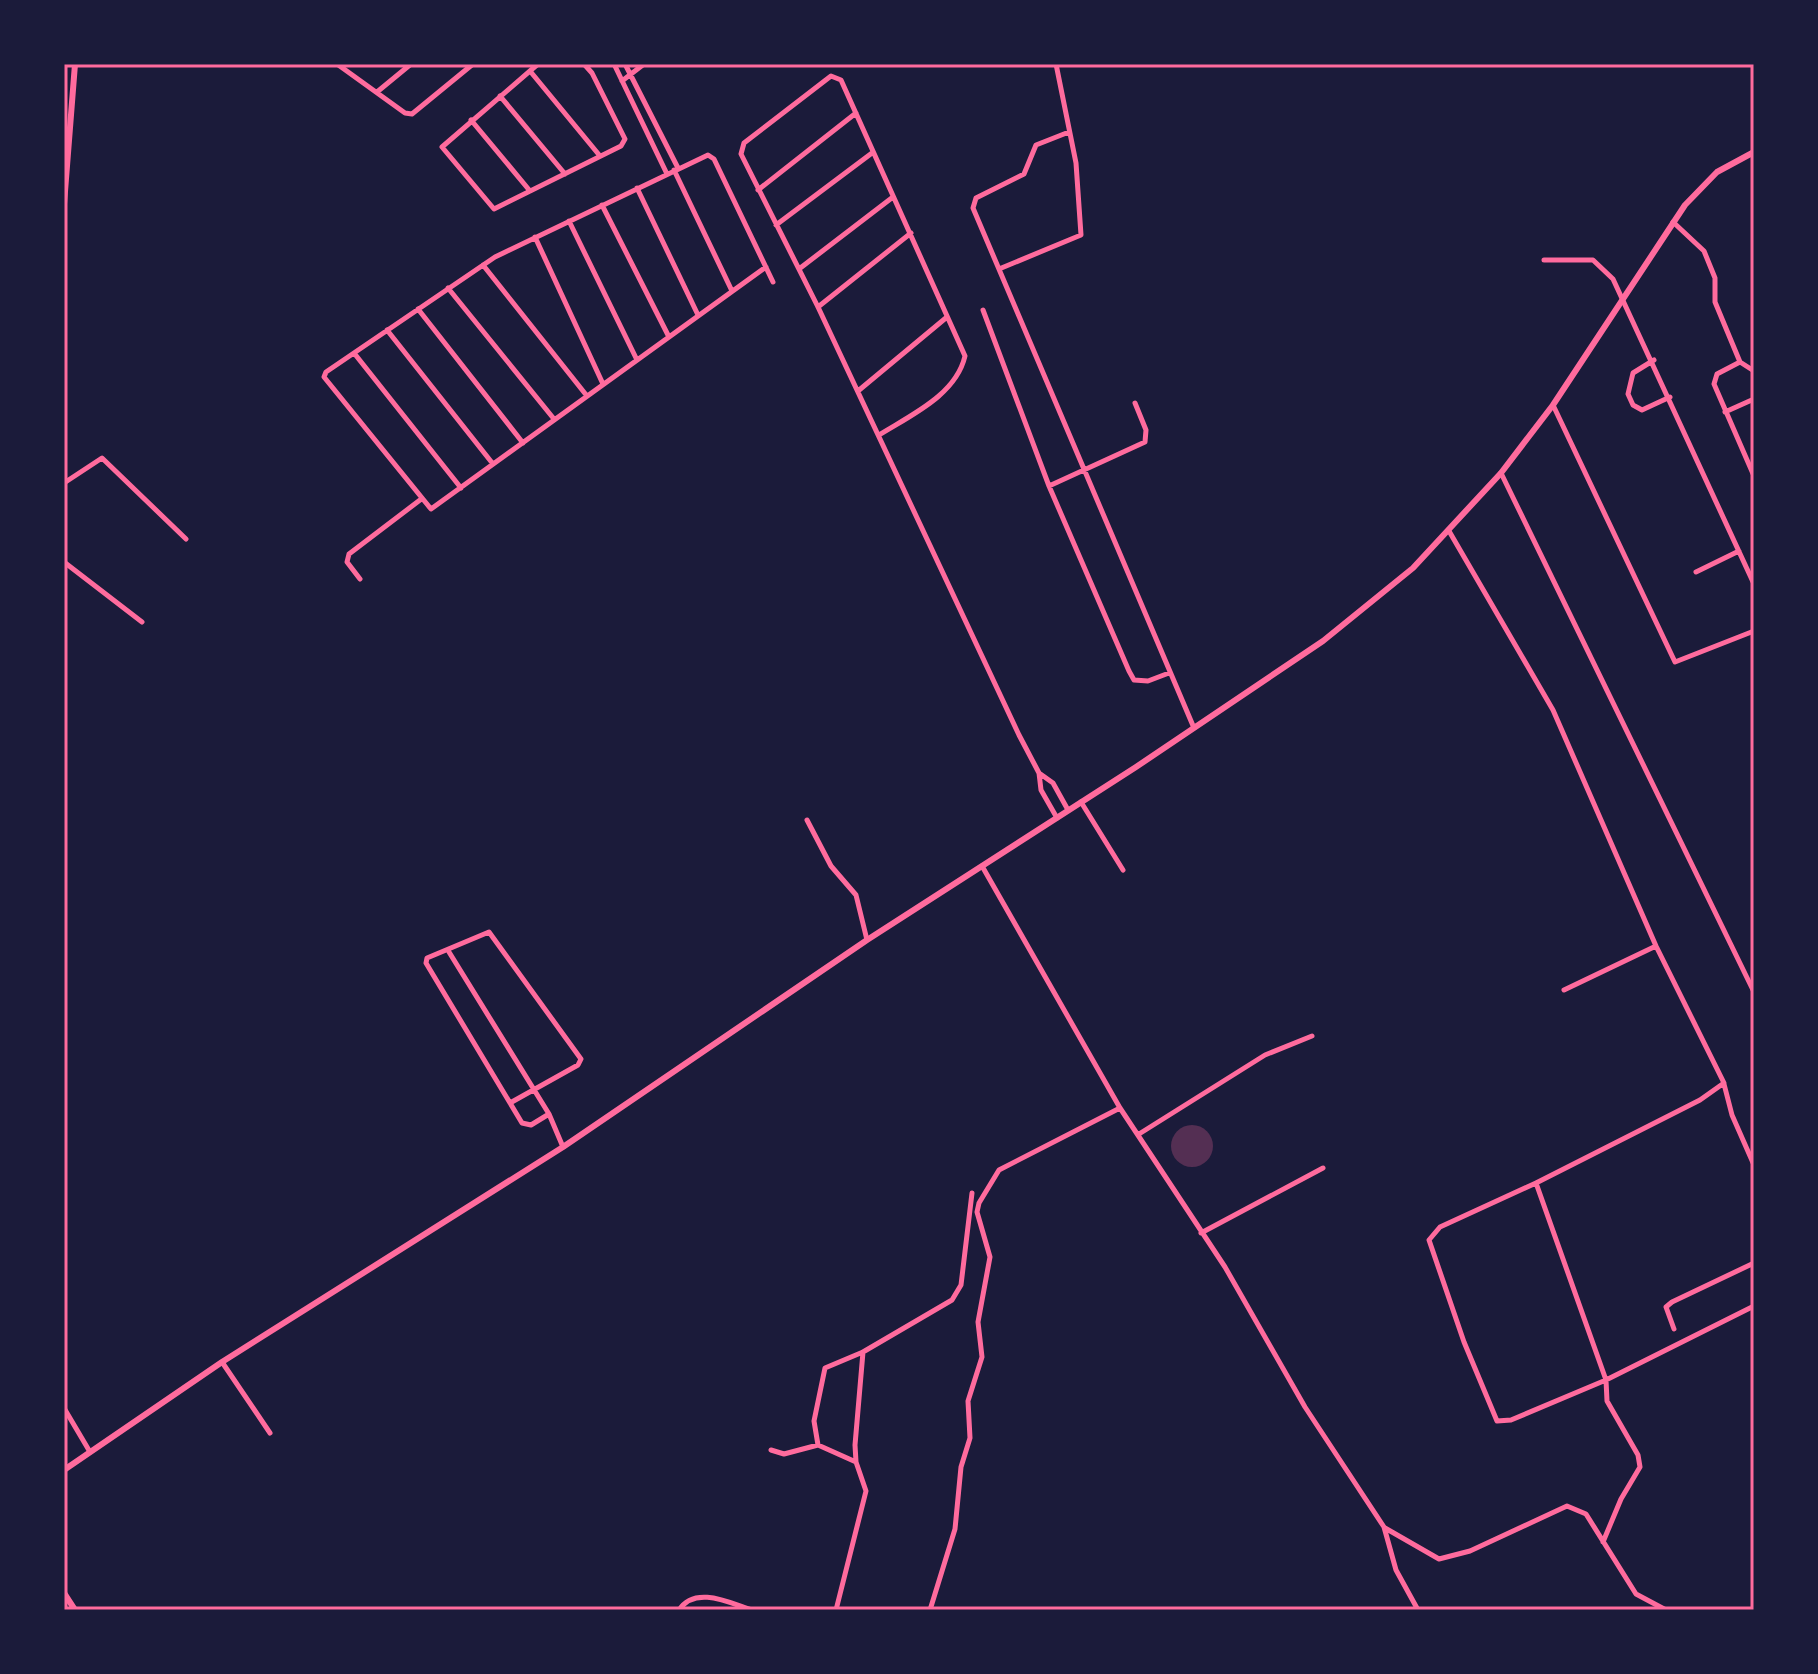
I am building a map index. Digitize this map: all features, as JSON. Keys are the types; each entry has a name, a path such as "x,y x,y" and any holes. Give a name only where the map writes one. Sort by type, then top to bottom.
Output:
{"street":[{"path":"64,204 75,64"},
{"path":"337,64 405,113 412,114 473,64"},
{"path":"346,71 354,64"},
{"path":"377,92 411,64"},
{"path":"538,64 445,141 445,152 494,209 621,146 625,139 584,64"},
{"path":"614,64 667,174"},
{"path":"625,64 670,151 732,291"},
{"path":"622,81 644,64"},
{"path":"999,269 1081,235 1081,206 1056,64"},
{"path":"530,71 600,156"},
{"path":"879,435 936,398 961,374 965,356 841,80 831,76 744,143 741,154 879,435 973,640 1039,773 1041,790 1057,818"},
{"path":"500,96 565,174"},
{"path":"758,190 856,113"},
{"path":"471,120 530,191"},
{"path":"1069,132 1036,145 1024,174 974,202 975,214 1195,729"},
{"path":"659,157 670,151"},
{"path":"64,1470 222,1362 563,1147 867,940 1195,729 1323,641 1413,568 1501,473 1553,405 1673,222 1717,172 1754,152"},
{"path":"776,225 872,153"},
{"path":"766,267 431,509 420,500 324,377 326,372 483,265 704,156 712,157 766,267 773,282"},
{"path":"637,188 698,315"},
{"path":"799,269 893,197"},
{"path":"602,205 669,337"},
{"path":"569,221 637,360"},
{"path":"1673,222 1704,251 1716,282 1715,302 1740,362 1754,371"},
{"path":"818,307 911,233"},
{"path":"535,237 603,384"},
{"path":"1544,260 1593,260 1613,279 1654,360 1754,584"},
{"path":"483,265 587,396"},
{"path":"448,288 554,419"},
{"path":"418,309 523,443"},
{"path":"983,310 1049,486 1134,680 1148,681 1169,673"},
{"path":"858,391 947,317"},
{"path":"387,330 493,464"},
{"path":"354,353 461,488"},
{"path":"1654,360 1629,378 1628,394 1633,405 1642,410 1670,397"},
{"path":"1740,362 1714,379 1725,412 1754,476"},
{"path":"1725,412 1754,399"},
{"path":"1049,486 1145,442 1146,430 1135,403"},
{"path":"1553,405 1675,662 1754,631"},
{"path":"64,483 102,458 186,539"},
{"path":"1501,473 1754,992"},
{"path":"360,579 347,562 349,554 420,500"},
{"path":"1449,531 1553,710 1656,946 1724,1083 1732,1115 1754,1165"},
{"path":"1696,572 1739,551"},
{"path":"64,562 142,622"},
{"path":"1039,773 1053,783 1068,810"},
{"path":"1081,802 1123,870"},
{"path":"807,820 831,866 856,895 867,940"},
{"path":"982,866 1120,1108 1241,1293 1305,1407 1384,1527 1396,1570 1418,1610"},
{"path":"510,1103 578,1065 580,1057 493,933 488,932 449,952 427,958 426,963 510,1103 526,1126 549,1114"},
{"path":"1564,990 1656,946"},
{"path":"449,952 549,1114 563,1147"},
{"path":"1139,1134 1265,1055 1312,1036"},
{"path":"1724,1083 1700,1100 1536,1183 1440,1227 1429,1240 1434,1262 1497,1421 1511,1420 1606,1380 1754,1306"},
{"path":"930,1610 955,1529 961,1467 970,1438 970,1385 982,1357 978,1322 990,1257 977,1212 985,1188 999,1170 1120,1108"},
{"path":"1201,1233 1323,1168"},
{"path":"1536,1183 1606,1380 1607,1401 1638,1455 1640,1467 1621,1499 1603,1542"},
{"path":"818,1445 814,1421 825,1368 863,1352 952,1300 961,1285 972,1193"},
{"path":"1674,1329 1666,1307 1672,1302 1754,1263"},
{"path":"836,1610 866,1491 856,1462 863,1352"},
{"path":"222,1362 270,1433"},
{"path":"64,1408 90,1452"},
{"path":"771,1450 784,1454 818,1445 856,1462"},
{"path":"1384,1527 1439,1559 1470,1551 1567,1506 1586,1514 1636,1594 1666,1610"},
{"path":"64,1593 75,1610"},
{"path":"679,1610 691,1599 700,1597 752,1610"}],"building":[{"path":"1192,1125 1207,1131 1213,1146 1207,1161 1192,1167 1177,1161 1171,1146 1177,1131"}]}
